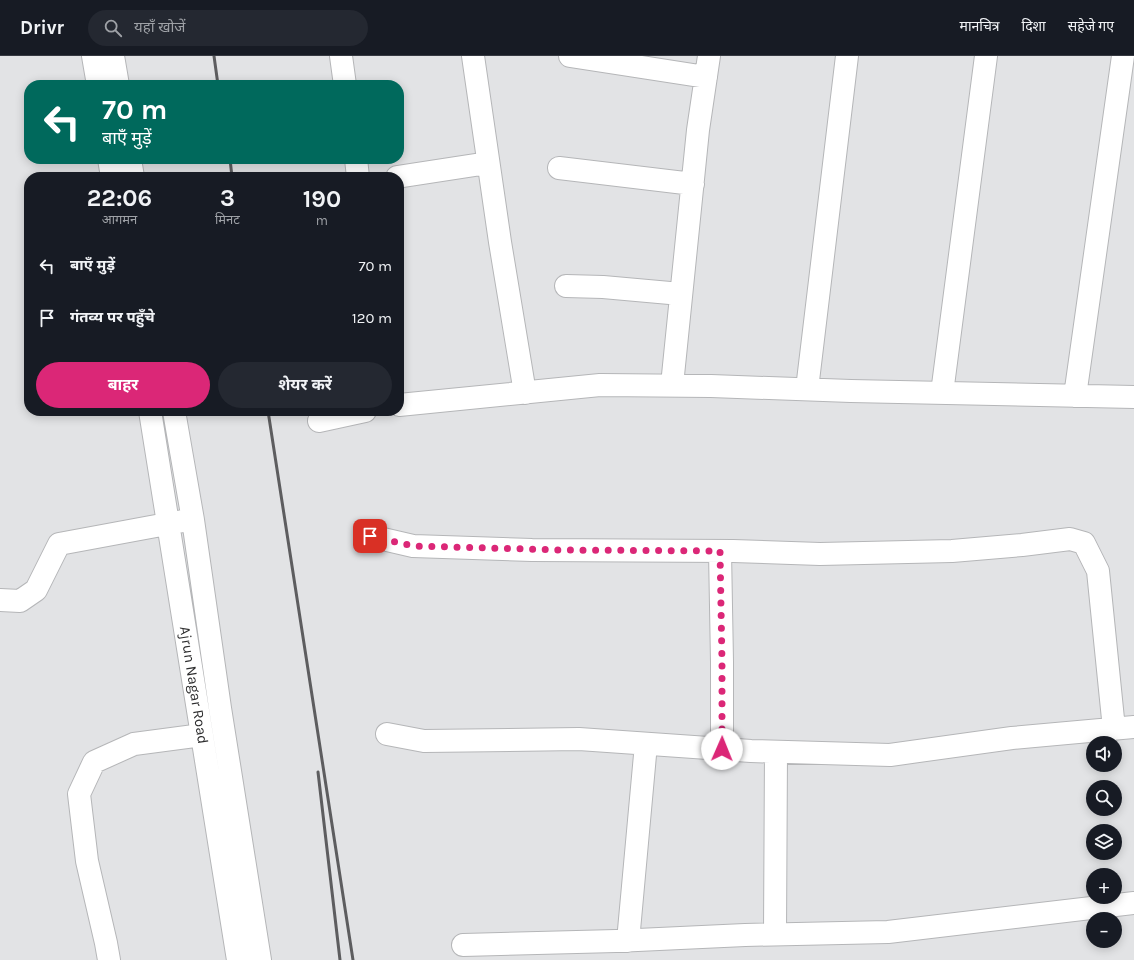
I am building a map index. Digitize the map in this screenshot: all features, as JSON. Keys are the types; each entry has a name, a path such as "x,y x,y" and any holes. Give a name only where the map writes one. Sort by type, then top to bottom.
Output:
{"street":[{"path":"93,56 97,80"},
{"path":"113,56 117,80"},
{"path":"341,56 344,80"},
{"path":"473,56 488,163 525,392"},
{"path":"570,56 706,77"},
{"path":"672,386 698,130 709,56"},
{"path":"808,390 847,56"},
{"path":"942,393 986,56"},
{"path":"1075,396 1123,56"},
{"path":"404,176 488,163"},
{"path":"559,168 693,184"},
{"path":"566,286 603,287 681,294"},
{"path":"404,404 600,385 1134,397"},
{"name":"Ajrun Nagar Road","path":"151,416 238,960"},
{"name":"Ajrun Nagar Road","path":"175,416 193,520 220,708 260,960"},
{"path":"319,421 342,416"},
{"path":"0,600 20,601 36,590 59,544 193,520"},
{"path":"370,536 413,546 820,554 936,551 1022,545 1070,539 1084,542 1098,570 1124,728 1012,738 890,755 776,752 579,740 424,741 387,734"},
{"path":"720,551 722,749"},
{"path":"108,960 106,943 87,861 79,794 94,762 134,744 202,735"},
{"path":"628,941 646,744"},
{"path":"775,934 776,752"},
{"path":"463,945 628,941 775,934 888,932 1134,903"}],"railway":[{"path":"214,56 217,80"},
{"path":"231,164 231,172"},
{"path":"269,416 353,960"},
{"path":"318,772 340,960"}],"route":[{"path":"370,536 413,546 562,550 720,551 722,749"}]}
